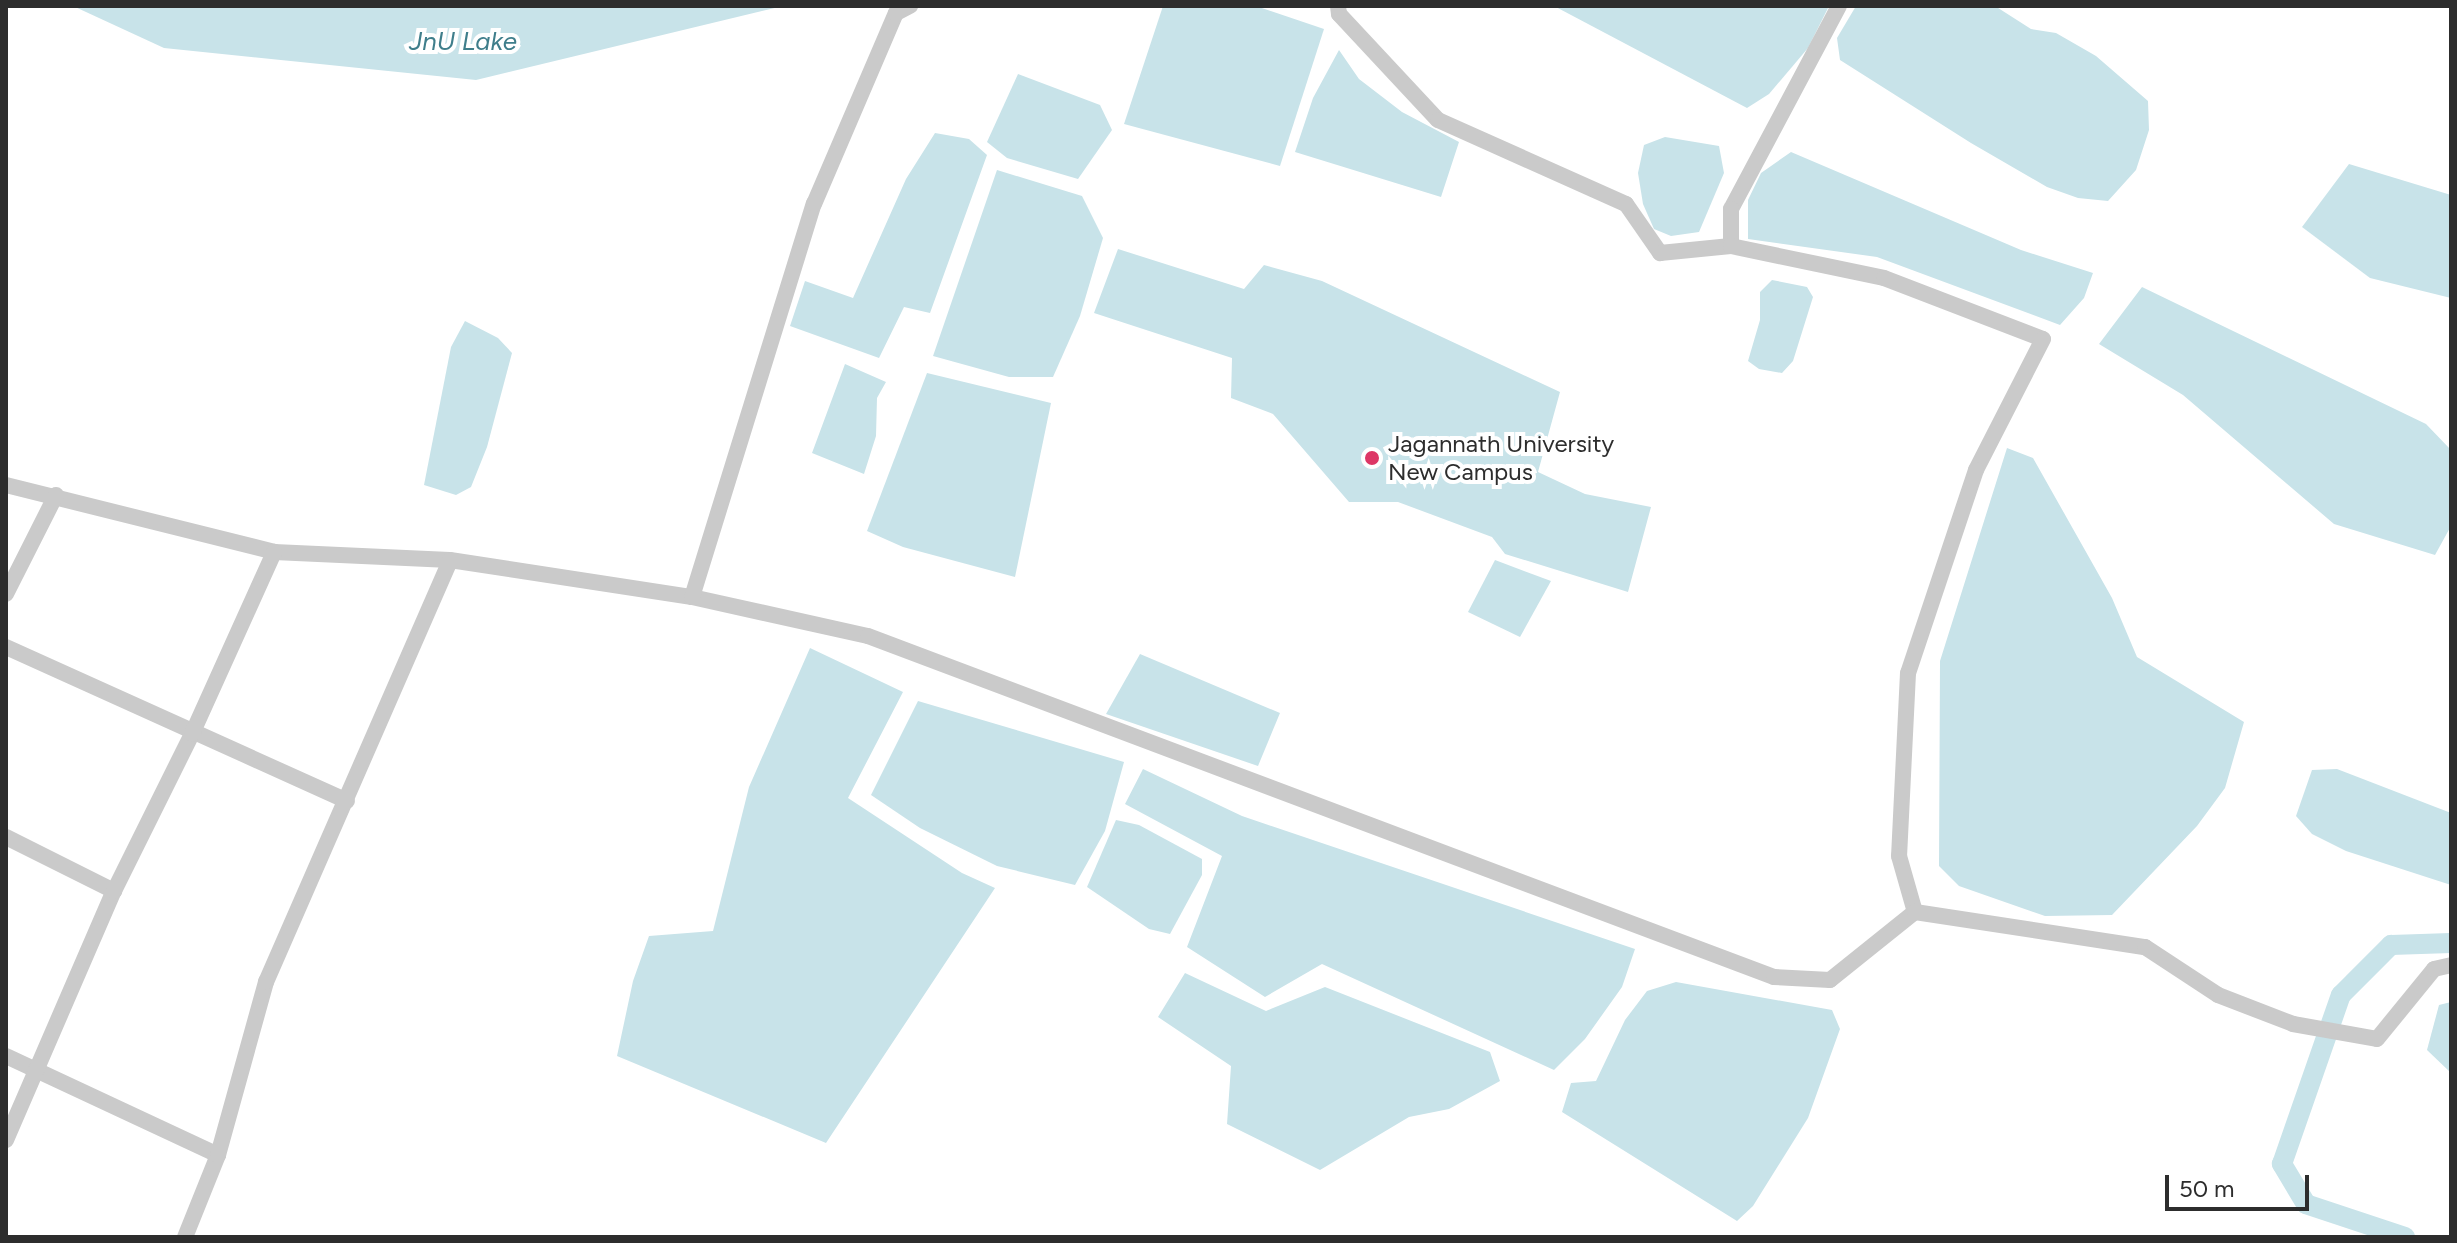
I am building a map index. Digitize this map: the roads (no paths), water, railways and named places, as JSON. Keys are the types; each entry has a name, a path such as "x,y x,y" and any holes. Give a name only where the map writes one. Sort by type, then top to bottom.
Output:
{"street":[{"path":"692,597 814,204 896,13 910,6"},
{"path":"1338,6 1339,14 1438,120 1626,204 1660,253 1731,246 1884,278 2043,339 1976,470 1908,673 1899,856 1915,912"},
{"path":"1731,246 1731,209 1839,6"},
{"path":"6,485 56,495 274,552 450,560 692,597 868,636 1774,977 1830,980 1915,912 2145,947 2218,995 2293,1024 2377,1039 2434,969 2451,965"},
{"path":"6,594 56,495"},
{"path":"6,1140 114,891 192,734 274,552"},
{"path":"185,1237 218,1155 266,982 450,560"},
{"path":"6,647 192,734 347,801"},
{"path":"6,837 114,891"},
{"path":"6,1056 218,1155"}],"water":[{"name":"JnU Lake","path":"73,6 783,6 476,80 164,48"},
{"path":"1163,6 1256,6 1324,29 1280,166 1124,124"},
{"path":"1554,6 1829,6 1808,48 1769,94 1747,108"},
{"path":"1856,6 1995,6 2031,29 2056,33 2096,56 2148,101 2149,130 2136,170 2108,201 2078,198 2047,187 1971,143 1840,60 1837,38"},
{"path":"1339,50 1359,79 1402,112 1459,142 1441,197 1295,152 1313,98"},
{"path":"1018,74 1100,105 1112,130 1078,179 1007,158 987,142"},
{"path":"935,133 969,139 987,155 930,313 904,307 879,358 790,326 805,281 853,298 906,179"},
{"path":"1665,137 1719,146 1724,173 1699,232 1671,236 1654,229 1643,204 1638,173 1644,145"},
{"path":"1791,152 2021,250 2093,273 2084,298 2060,325 1877,257 1748,239 1748,200 1761,173"},
{"path":"2349,164 2451,195 2451,298 2370,278 2302,227"},
{"path":"997,170 1082,196 1103,238 1080,316 1053,377 1009,377 933,356"},
{"path":"1118,249 1244,289 1264,265 1322,281 1560,392 1538,472 1585,494 1651,507 1628,592 1505,554 1492,537 1398,502 1349,502 1273,414 1231,398 1232,358 1094,313"},
{"path":"1772,280 1807,287 1813,297 1793,361 1782,373 1759,369 1748,361 1760,320 1760,292"},
{"path":"2142,287 2426,424 2451,450 2451,526 2435,555 2334,524 2183,395 2099,344"},
{"path":"465,321 498,338 512,353 487,447 471,487 456,495 424,485 451,347"},
{"path":"845,364 886,382 877,398 876,436 864,474 812,453"},
{"path":"927,373 1051,403 1015,577 903,547 867,531"},
{"path":"2007,448 2033,458 2112,598 2137,657 2244,722 2225,788 2197,826 2112,915 2045,916 1959,886 1939,866 1940,661"},
{"path":"1495,560 1551,581 1520,637 1468,612"},
{"path":"810,648 903,692 848,798 962,873 995,888 826,1143 617,1056 633,981 649,936 713,931 749,787"},
{"path":"1140,654 1280,713 1258,766 1106,714"},
{"path":"918,701 1124,762 1105,831 1075,885 997,866 920,828 871,795"},
{"path":"1143,769 1242,816 1635,949 1622,987 1585,1039 1554,1070 1322,964 1265,997 1187,947 1222,856 1125,804"},
{"path":"2337,769 2451,813 2451,885 2346,851 2312,834 2296,816 2312,770"},
{"path":"1116,820 1139,825 1202,859 1202,875 1170,934 1149,929 1087,887"},
{"path":"1185,973 1266,1011 1325,987 1490,1052 1500,1081 1449,1109 1409,1117 1320,1170 1227,1124 1231,1066 1158,1017"},
{"path":"1676,982 1832,1010 1840,1029 1808,1118 1753,1206 1737,1221 1562,1112 1571,1083 1596,1081 1625,1020 1647,991"},
{"path":"2451,1002 2451,1073 2427,1050 2439,1005"}],"waterway":[{"path":"2405,1237 2306,1204 2282,1164 2341,995 2391,945 2451,943"}],"place":[{"name":"Jagannath University New Campus","path":"1372,458"}]}
